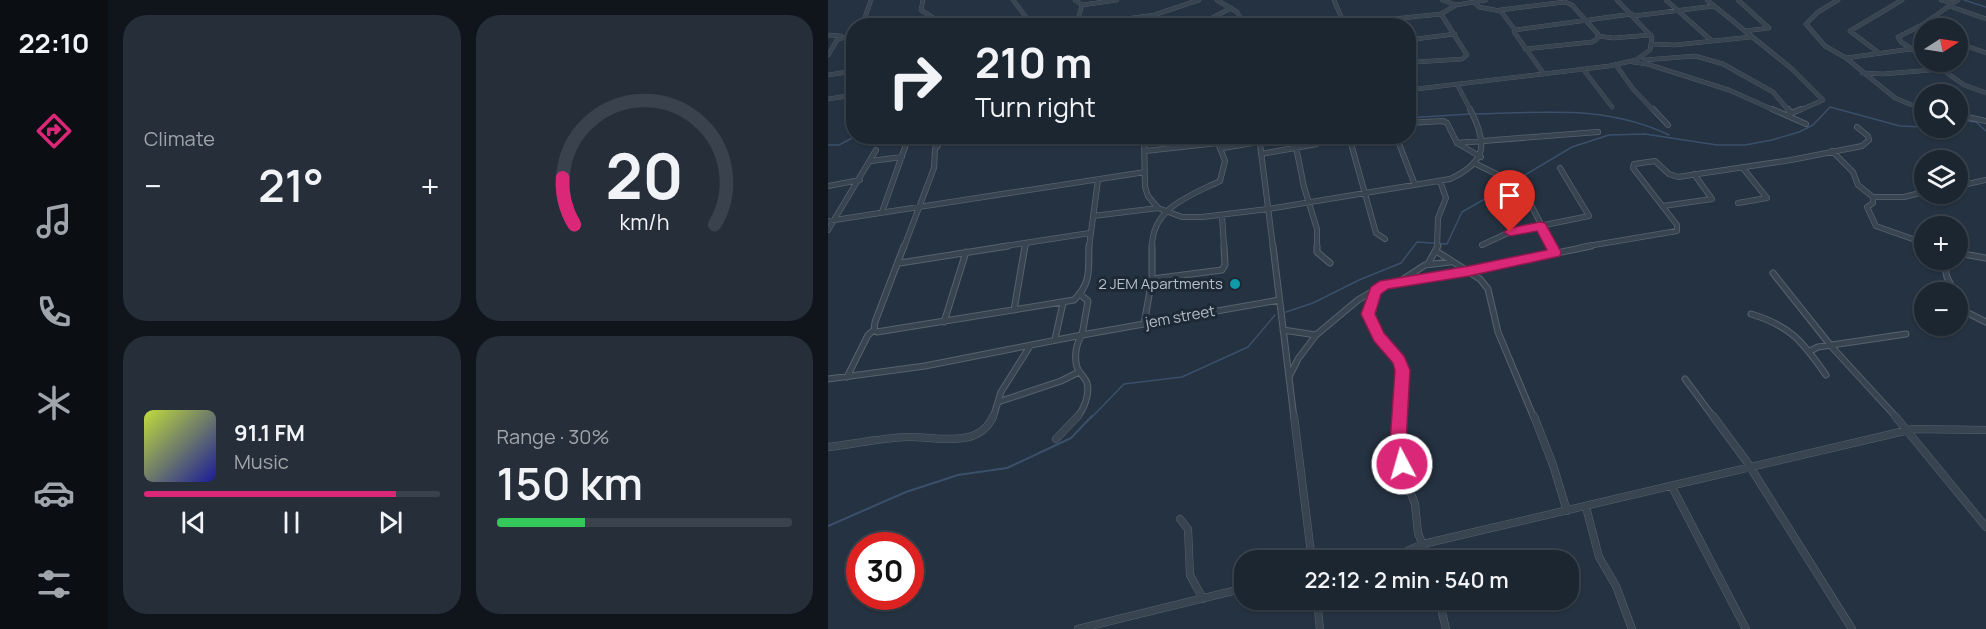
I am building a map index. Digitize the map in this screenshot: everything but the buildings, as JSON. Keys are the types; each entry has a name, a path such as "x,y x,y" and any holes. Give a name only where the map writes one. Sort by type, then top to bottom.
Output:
{"street":[{"path":"865,18 871,0"},
{"path":"922,0 921,10 928,16 936,18"},
{"path":"1013,0 1027,18"},
{"path":"1075,0 1082,5 1117,0"},
{"path":"1141,18 1164,13 1199,0"},
{"path":"1217,0 1231,8 1241,18"},
{"path":"1334,0 1342,18"},
{"path":"1442,0 1456,5"},
{"path":"1399,18 1441,14 1456,5 1486,0"},
{"path":"1416,89 1458,86 1631,62 1649,52 1653,44 1651,35 1617,0"},
{"path":"1666,0 1712,41"},
{"path":"1707,0 1792,69 1822,100 1789,114"},
{"path":"1738,0 1769,28 1745,31"},
{"path":"1838,0 1818,12 1806,24 1825,46 1846,58 1895,98 1914,106"},
{"path":"1879,53 1850,31 1902,0"},
{"path":"1941,0 1986,19"},
{"path":"1934,18 1958,0"},
{"path":"1474,2 1479,7 1500,10 1565,2 1572,5 1598,36 1613,38 1651,35"},
{"path":"1078,18 1082,5"},
{"path":"1515,30 1584,19 1714,6"},
{"path":"1212,18 1231,8"},
{"path":"1500,10 1544,74"},
{"path":"1416,62 1466,58 1466,53 1441,14"},
{"path":"1914,31 1898,37 1898,40 1914,51"},
{"path":"828,33 846,35"},
{"path":"1416,39 1455,34"},
{"path":"828,55 836,39 841,36"},
{"path":"1526,49 1592,42 1598,36"},
{"path":"1653,44 1751,37"},
{"path":"1968,48 1986,53"},
{"path":"1846,58 1911,49"},
{"path":"1639,58 1652,62 1695,56 1723,64 1773,92 1789,114"},
{"path":"1631,62 1647,64 1722,87 1789,114 1806,124"},
{"path":"1616,65 1633,89 1668,125"},
{"path":"1583,69 1612,107"},
{"path":"1862,73 1888,75 1914,71"},
{"path":"828,75 846,72"},
{"path":"1948,72 1964,85 1986,93"},
{"path":"1145,144 1148,196 1158,208 1165,212 1186,217 1268,209 1440,181 1462,174 1476,164 1481,157 1483,142 1458,86"},
{"path":"828,99 846,96"},
{"path":"1968,118 1986,122"},
{"path":"1416,123 1443,121 1447,123 1456,143 1481,157"},
{"path":"1289,377 1298,358 1316,335 1358,300 1385,284 1469,271 1555,252 1677,231 1677,225 1632,166 1654,161 1669,174 1678,177 1857,148 1869,140 1868,136 1857,127"},
{"path":"1456,143 1598,132"},
{"path":"882,213 906,144"},
{"path":"847,377 867,336 874,330 934,168 935,149 939,144"},
{"path":"1145,151 1195,144"},
{"path":"1144,324 1152,279 1153,230 1165,212 1186,197 1222,179 1223,148 1220,144"},
{"path":"1223,148 1239,144"},
{"path":"1260,144 1311,550"},
{"path":"1261,154 1317,144"},
{"path":"1351,144 1376,233 1385,239"},
{"path":"1399,144 1415,185"},
{"path":"1296,147 1308,202 1317,229 1317,252 1330,263"},
{"path":"828,230 876,150"},
{"path":"1832,151 1852,172 1858,184 1873,197 1894,198 1914,194"},
{"path":"871,161 902,157"},
{"path":"1476,164 1521,186 1555,252"},
{"path":"1738,203 1767,198 1742,167"},
{"path":"1482,245 1510,232 1589,216 1560,168"},
{"path":"828,221 1145,172"},
{"path":"1663,206 1712,199 1694,174"},
{"path":"828,186 860,180"},
{"path":"874,330 877,332 1063,303 1081,295 1088,278 1090,233 1098,180"},
{"path":"1968,184 1986,180"},
{"path":"1428,264 1439,243 1438,218 1446,198 1440,181"},
{"path":"1873,197 1873,203 1867,207 1876,226 1895,236 1914,240"},
{"path":"1093,216 1158,208"},
{"path":"1152,279 1168,279 1222,270 1225,266 1222,215"},
{"path":"900,263 1090,233"},
{"path":"1014,310 1026,243"},
{"path":"1436,251 1450,262 1469,271 1489,290 1493,317 1499,335 1532,409 1557,475 1567,511"},
{"path":"944,322 966,252"},
{"path":"1968,255 1986,258"},
{"path":"1400,281 1428,264 1450,262"},
{"path":"1773,273 1831,346 1883,401 1986,527"},
{"path":"1376,290 1368,314 1379,337 1399,360 1403,370 1398,443 1405,478 1416,504 1416,526 1424,550"},
{"path":"1056,439 1081,413 1088,386 1079,372 1076,346 1082,335 1088,301 1081,295"},
{"name":"jem street","path":"828,379 925,366 1055,339 1279,300"},
{"path":"1055,339 1063,303"},
{"path":"1968,313 1986,322"},
{"path":"1751,314 1776,322 1791,330 1802,339 1826,375"},
{"path":"1283,330 1316,335"},
{"path":"1810,351 1905,334"},
{"path":"828,447 909,437 959,440 982,431 995,413 1001,392 1030,346"},
{"path":"998,402 1052,384 1079,372"},
{"path":"1685,379 1750,468 1852,629"},
{"path":"1409,550 1422,544 1672,487 1906,430 1954,428 1986,430"},
{"path":"1672,487 1746,629"},
{"path":"1586,507 1599,557 1616,586 1632,629"},
{"path":"1180,519 1188,529 1190,575 1203,599"},
{"path":"1078,629 1105,626 1234,591"},
{"path":"1318,610 1320,629"},
{"path":"1441,610 1446,629"}],"waterway":[{"path":"1964,0 1986,7"},
{"path":"1515,181 1572,147 1609,135 1645,134 1717,145 1745,145 1799,132 1813,125 1830,107 1900,126 1914,127"},
{"path":"1474,114 1549,112 1597,114 1621,118 1669,135"},
{"path":"1416,117 1469,114"},
{"path":"1968,121 1976,122 1986,131"},
{"path":"828,145 839,145 846,141"},
{"path":"1286,312 1313,303 1359,280 1401,263 1417,242 1447,244 1462,212 1511,184"},
{"path":"1091,418 1124,384 1182,377 1248,347 1275,315"},
{"path":"828,526 906,492 958,475 1007,468 1071,438 1092,416"}],"place":[{"name":"2 JEM Apartments","path":"1235,284"}],"route":[{"path":"1402,464 1398,443 1403,370 1399,360 1379,337 1368,314 1376,290 1385,284 1469,271 1555,252 1540,226 1510,232"}]}
